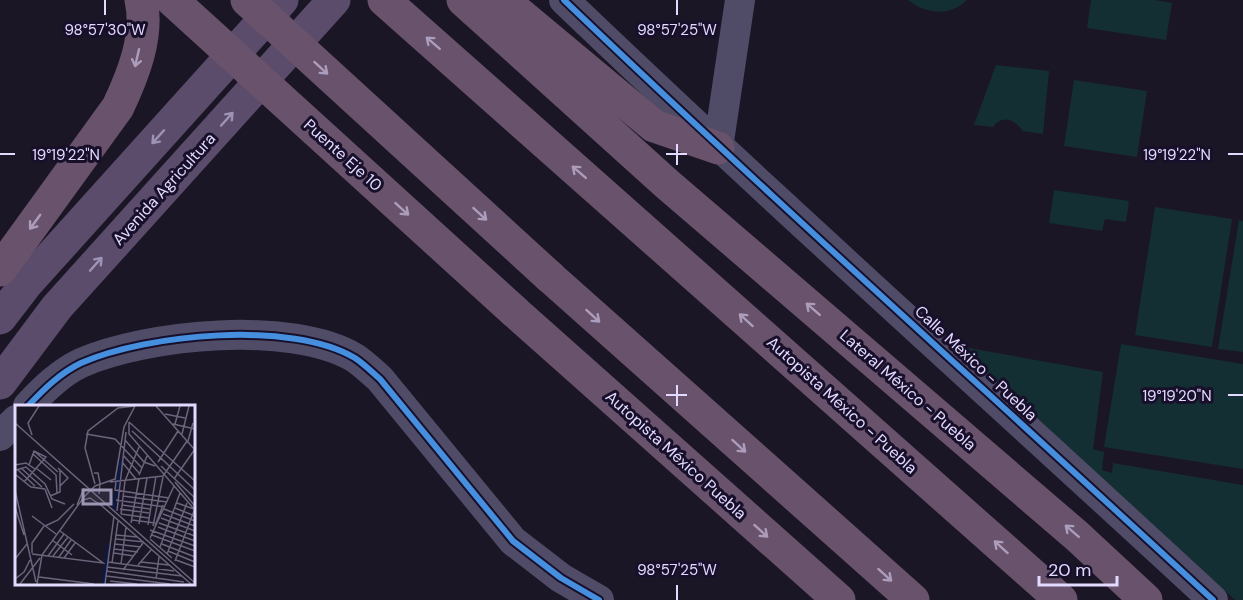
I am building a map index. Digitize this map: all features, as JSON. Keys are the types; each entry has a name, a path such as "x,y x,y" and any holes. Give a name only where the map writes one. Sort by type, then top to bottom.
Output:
{"highway":[{"path":"0,270 118,107 132,77 139,50 142,26 141,0"},
{"name":"Puente Eje 10","path":"172,0 514,311"},
{"path":"247,0 550,277 913,600"},
{"name":"Autopista México - Puebla","path":"384,0 1060,600"},
{"name":"Lateral México - Puebla","path":"463,0 667,184 1077,536 1146,600"},
{"path":"503,0 654,126 718,148"},
{"name":"Autopista México Puebla","path":"514,311 839,600"}],"main road":[{"path":"0,318 27,283 282,0"},
{"name":"Avenida Agricultura","path":"0,383 57,307 334,0"}],"street":[{"name":"Calle México - Puebla","path":"564,0 718,148 933,341 1213,600"},
{"path":"718,148 740,0"},
{"path":"29,405 46,386 79,364 121,348 204,336 259,336 316,343 355,358 380,379 513,541 561,578 599,600"},
{"path":"0,436 15,421"}],"green space":[{"path":"908,0 967,0 953,9 938,12 922,8"},
{"path":"1091,0 1155,0 1172,3 1166,40 1087,28"},
{"path":"996,65 1049,71 1043,134 1023,131 1009,120 1001,121 993,127 974,125"},
{"path":"1074,80 1147,91 1137,157 1064,146"},
{"path":"1054,190 1129,201 1126,222 1105,219 1102,231 1049,223"},
{"path":"1155,207 1232,219 1212,347 1135,335"},
{"path":"1239,220 1243,221 1243,352 1218,349"},
{"path":"1121,344 1243,364 1243,469 1104,447"},
{"path":"958,346 1103,372 1093,449 1104,452 1102,470 1112,473 1113,463 1243,485 1243,600 1235,600"}],"cycle path":[{"path":"564,0 806,227 1213,600"},
{"path":"29,405 52,382 73,367 109,353 143,345 219,335 258,335 328,346 355,358 380,379 513,541 561,578 599,600"}]}
